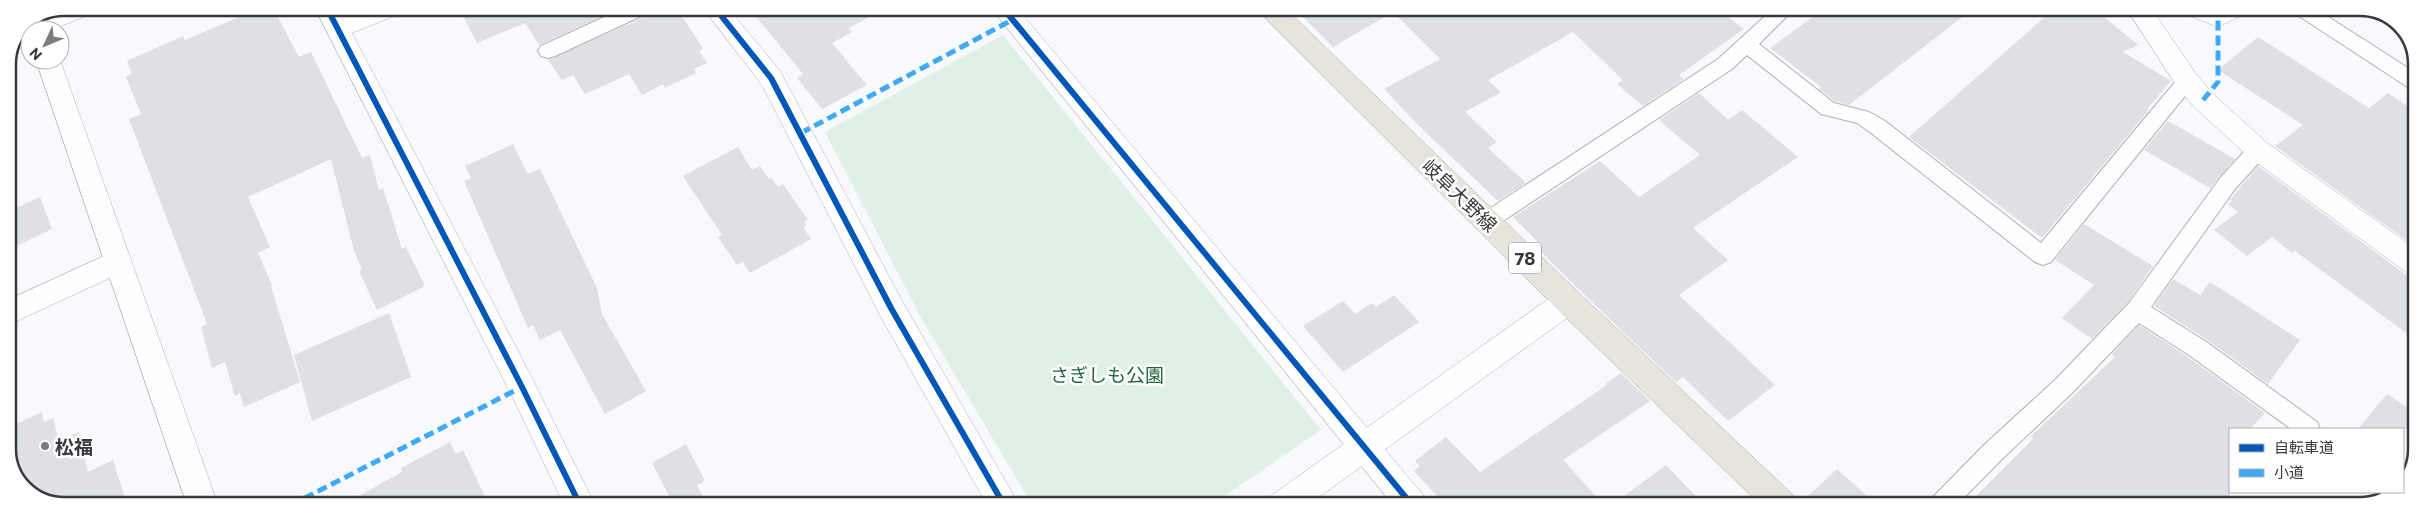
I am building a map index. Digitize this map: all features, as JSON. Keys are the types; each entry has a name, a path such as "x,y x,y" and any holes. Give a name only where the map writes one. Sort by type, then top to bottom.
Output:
{"main road":[{"name":"岐阜大野線","path":"1278,16 1568,301 1774,497"}],"street":[{"path":"721,16 770,78 801,133 891,308 999,497"},
{"path":"1010,16 1405,497"},
{"path":"2143,16 2186,82 2203,100 2258,150 2408,258"},
{"path":"333,18 518,378 576,497"},
{"path":"51,70 201,497"},
{"path":"16,309 117,262"},
{"path":"1294,497 1568,301"}],"lane":[{"path":"548,51 624,16"},
{"path":"1488,222 1725,64 1777,16"},
{"path":"2315,16 2408,78"},
{"path":"1746,44 1828,109 1862,117 1878,127 2044,256 2186,82"},
{"path":"1949,497 1992,453 2064,386 2137,310 2228,182 2258,150"},
{"path":"2137,310 2197,348 2308,428"}],"green space":[{"name":"さぎしも公園","path":"1003,35 1321,430 1223,497 1027,497 919,314 825,132"}],"building":[{"path":"241,16 277,16 299,57 311,52 362,158 370,155 379,190 383,188 402,249 406,247 425,286 377,310 359,271 362,269 354,251 331,159 248,197 270,247 258,253 272,285 300,382 244,407 240,393 235,396 225,362 212,368 201,327 207,324 129,119 141,114 126,77 132,74 127,61 183,36 185,40"},
{"path":"463,16 602,16 539,45 525,23 477,43"},
{"path":"647,16 681,16 703,48 699,51 707,63 694,69 696,73 665,88 663,84 642,95 629,74 585,94 573,75 562,80 548,60"},
{"path":"756,16 871,16 849,28 852,32 832,43 867,85 822,109 797,78 803,74"},
{"path":"1302,16 1386,16 1333,47"},
{"path":"1397,16 1727,16 1744,29 1679,75 1684,79 1643,106 1617,84 1623,80 1573,32 1488,80 1501,92 1465,112 1497,142 1488,148 1526,183 1498,201 1418,125 1384,89 1440,59"},
{"path":"1814,16 1964,16 1849,105 1835,101 1819,89 1821,87 1770,48"},
{"path":"2046,16 2103,16 2138,45 2123,52 2171,81 2042,238 1909,137"},
{"path":"2258,37 2369,108 2388,93 2408,107 2408,241 2275,146 2303,125 2218,70"},
{"path":"1699,93 1728,120 1742,110 1798,157 1693,228 1728,260 1679,295 1775,385 1728,421 1683,377 1676,382 1598,308 1534,245 1539,243 1513,217 1600,161 1639,197 1700,155 1659,120"},
{"path":"2168,121 2235,159 2210,188 2144,150"},
{"path":"513,144 528,174 540,169 597,288 602,314 646,391 605,414 560,330 540,340 533,325 528,328 464,181 471,178 465,166"},
{"path":"738,147 752,170 760,166 769,179 771,178 778,187 783,184 808,220 804,222 806,225 803,227 811,239 750,273 743,262 737,265 718,237 722,235 683,176"},
{"path":"2258,166 2408,275 2408,334 2295,251 2292,253 2272,237 2247,256 2214,230 2238,212 2228,204 2232,201 2230,200"},
{"path":"40,197 52,229 16,246 16,208"},
{"path":"2084,224 2153,266 2128,302 2092,339 2062,318 2094,285 2055,260"},
{"path":"2173,279 2200,295 2210,282 2300,340 2268,384 2206,339 2154,306"},
{"path":"1394,295 1419,322 1343,372 1303,326 1343,301 1355,314 1372,303 1376,307"},
{"path":"389,313 411,377 312,421 294,355"},
{"path":"2139,325 2188,357 2265,413 2251,428 2229,428 2230,497 1975,497 2033,439 2031,436 2115,357 2112,354"},
{"path":"1621,373 1650,401 1563,460 1597,497 1438,497 1414,471 1420,466 1415,461 1446,437 1480,472 1607,385 1606,383"},
{"path":"2387,394 2408,408 2408,429 2359,428"},
{"path":"42,412 44,422 53,418 59,442 78,432 88,472 113,460 125,497 64,497 55,496 40,490 28,480 20,467 16,452 16,424"},
{"path":"450,442 456,454 463,450 485,497 357,497 402,472 401,468"},
{"path":"686,444 705,481 697,485 703,497 670,497 652,463"},
{"path":"1666,465 1696,497 1623,497"},
{"path":"1837,469 1868,497 1807,497"}],"marked path":[{"path":"2203,100 2218,82 2218,18"},
{"path":"801,133 1012,20"},
{"path":"307,497 522,387"}],"cycle path":[{"path":"331,16 522,387 576,497"},
{"path":"721,16 771,78 891,308 999,497"},
{"path":"1010,16 1405,497"}],"place":[{"name":"松福","path":"45,446"}]}
